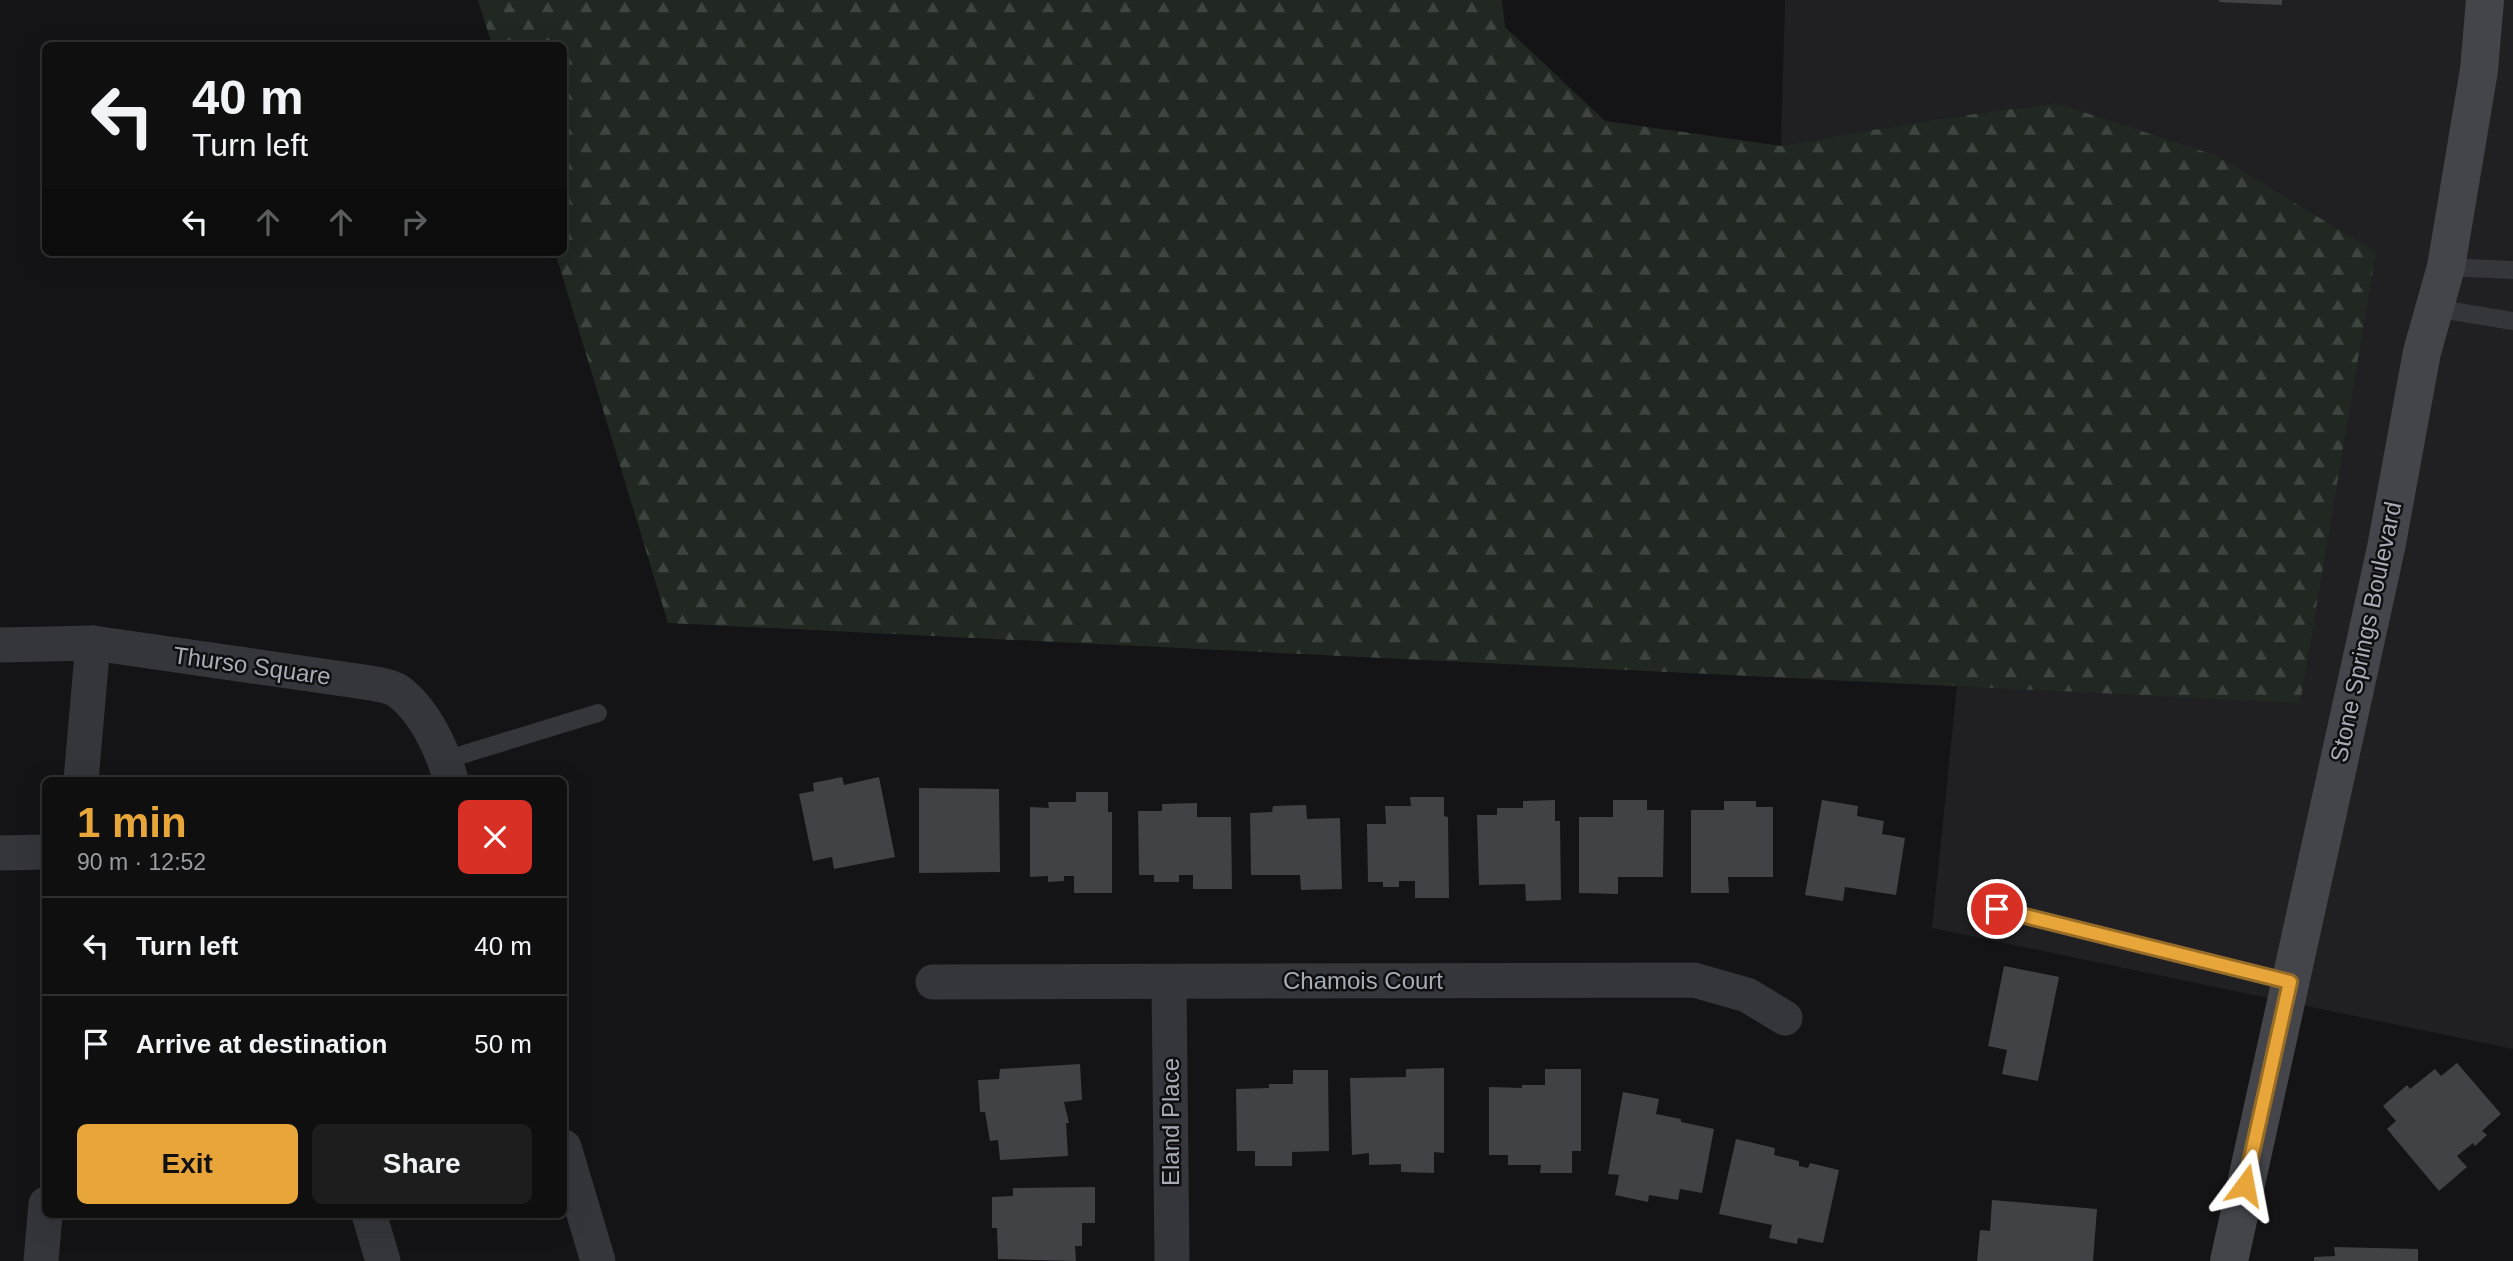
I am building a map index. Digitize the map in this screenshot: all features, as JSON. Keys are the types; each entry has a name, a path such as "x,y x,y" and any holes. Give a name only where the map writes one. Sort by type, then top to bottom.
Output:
{"street":[{"name":"Stone Springs Boulevard","path":"2229,1261 2386,548 2422,352 2446,267 2477,82 2485,0"},
{"name":"Thurso Square","path":"0,645 93,643 371,682 396,689 418,710 448,770"},
{"path":"80,777 93,643"},
{"path":"0,853 42,852"},
{"name":"Chamois Court","path":"933,982 1694,980 1747,995 1785,1018"},
{"name":"Eland Place","path":"1170,982 1172,1261"},
{"path":"567,1157 598,1261"},
{"path":"41,1261 45,1218"},
{"path":"370,1218 383,1261"}],"lane":[{"path":"2446,267 2513,270"},
{"path":"2434,308 2513,321"},
{"path":"448,770 598,713"},
{"path":"1997,909 2290,982"}],"shaded area":[{"path":"1785,0 2513,0 2513,1049 1932,928 1957,686 2300,702 2056,103 1931,120 1781,146"}],"green space":[{"path":"478,0 1502,0 1505,27 1605,121 1781,146 1931,120 2056,103 2217,156 2376,252 2300,703 668,623 556,256 567,256 567,42 491,42"}],"building":[{"path":"2282,0 2282,5 2219,2"},
{"path":"842,777 844,785 879,777 895,857 834,869 832,857 813,861 799,794 814,791 813,783"},
{"path":"919,788 999,789 1000,872 919,873"},
{"path":"1076,792 1108,792 1108,812 1112,812 1112,893 1074,893 1074,876 1064,876 1064,881 1048,882 1048,876 1030,877 1030,807 1049,808 1048,802 1076,802"},
{"path":"1410,797 1444,797 1444,816 1448,817 1449,898 1415,898 1415,881 1399,881 1399,887 1383,887 1383,882 1368,882 1367,824 1386,824 1385,806 1411,806"},
{"path":"1555,800 1555,821 1560,821 1561,900 1526,901 1525,884 1479,885 1477,815 1497,815 1497,808 1523,808 1523,801"},
{"path":"1613,800 1647,800 1647,810 1664,810 1663,877 1618,877 1618,894 1579,893 1579,817 1613,817"},
{"path":"1822,800 1858,806 1857,816 1884,821 1882,834 1905,838 1896,895 1845,887 1843,901 1805,895"},
{"path":"1724,801 1756,801 1756,807 1773,807 1773,877 1728,877 1729,893 1691,893 1691,810 1724,810"},
{"path":"1197,803 1197,817 1231,817 1232,889 1193,889 1193,875 1179,875 1179,882 1154,882 1154,875 1139,875 1138,811 1162,811 1162,804"},
{"path":"1306,805 1307,819 1340,818 1342,889 1301,890 1300,875 1251,875 1250,813 1272,812 1273,806"},
{"path":"2004,966 2059,977 2038,1081 2002,1074 2007,1050 1988,1046"},
{"path":"2457,1063 2501,1114 2482,1131 2487,1135 2475,1146 2473,1143 2457,1156 2467,1167 2439,1191 2387,1129 2396,1121 2383,1106 2407,1085 2410,1089 2435,1069 2441,1076"},
{"path":"1080,1064 1082,1100 1064,1102 1069,1123 1066,1123 1068,1156 1000,1160 998,1140 990,1141 985,1112 980,1112 978,1080 999,1079 1000,1069"},
{"path":"1444,1068 1444,1153 1434,1152 1434,1173 1401,1172 1401,1164 1369,1165 1369,1153 1352,1155 1350,1078 1406,1077 1406,1069"},
{"path":"1545,1069 1581,1069 1581,1151 1572,1151 1572,1173 1540,1173 1541,1165 1508,1165 1508,1155 1489,1155 1489,1087 1522,1088 1522,1085 1545,1085"},
{"path":"1293,1070 1328,1070 1329,1151 1292,1152 1292,1166 1255,1166 1255,1151 1237,1151 1236,1089 1293,1084"},
{"path":"1623,1092 1659,1099 1656,1114 1714,1129 1702,1193 1680,1189 1678,1200 1649,1195 1648,1202 1615,1195 1619,1175 1608,1174"},
{"path":"1736,1139 1775,1148 1774,1155 1799,1161 1799,1166 1808,1168 1810,1163 1839,1170 1823,1243 1798,1238 1797,1244 1769,1238 1772,1225 1719,1214"},
{"path":"1095,1187 1095,1223 1082,1223 1082,1246 1075,1246 1076,1261 998,1259 997,1228 992,1228 992,1197 1013,1196 1013,1188"},
{"path":"1992,1200 2097,1209 2093,1261 1977,1261 1980,1230 1990,1231"},
{"path":"2334,1247 2418,1249 2418,1261 2314,1261 2314,1257 2335,1256"}],"route":[{"path":"1997,909 2290,982 2245,1185"}]}
